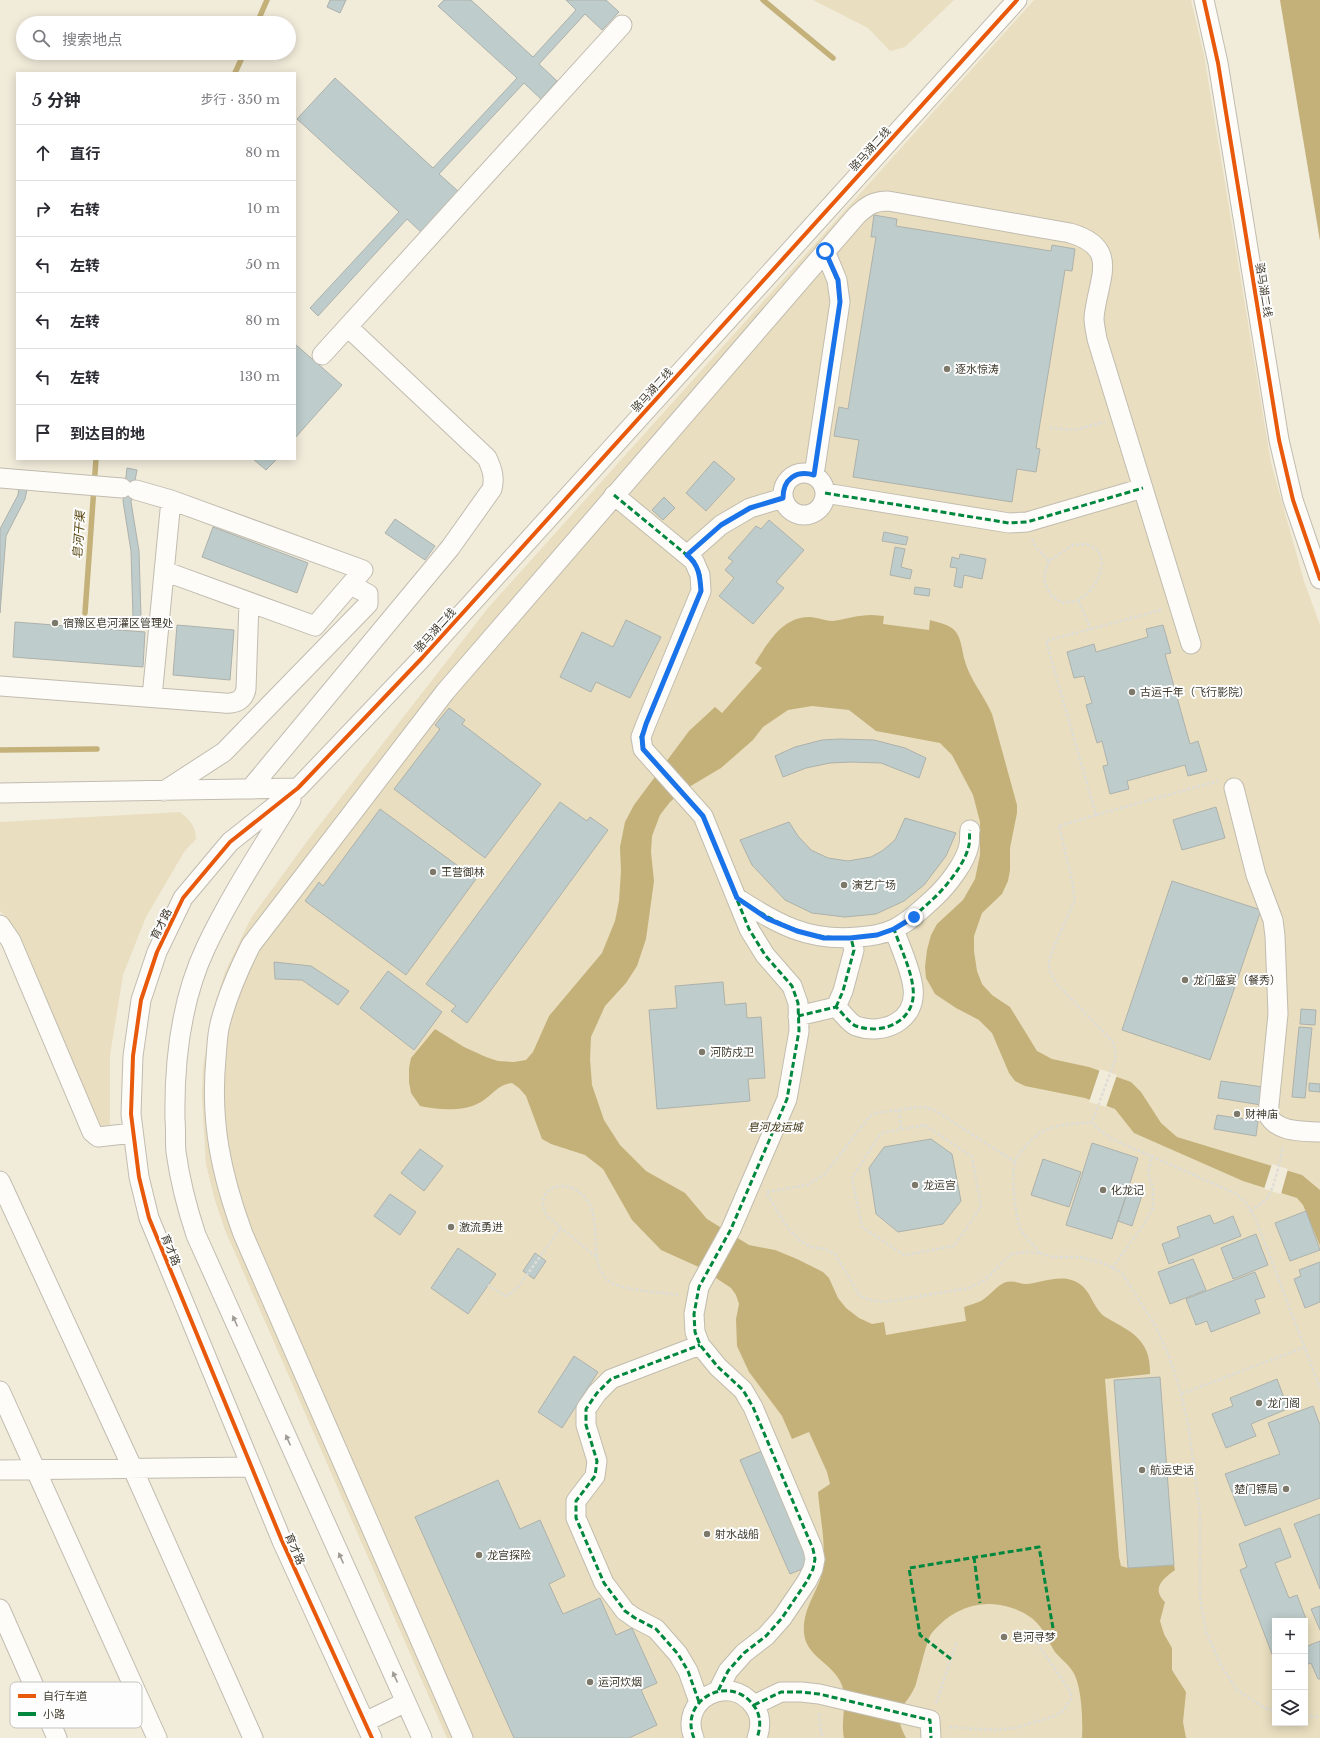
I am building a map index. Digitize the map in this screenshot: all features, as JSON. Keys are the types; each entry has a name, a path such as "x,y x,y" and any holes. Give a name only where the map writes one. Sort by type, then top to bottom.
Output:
{"street":[{"name":"骆马湖二线","path":"298,788 422,658 1017,0"},
{"name":"骆马湖二线","path":"1204,0 1218,63 1279,440 1293,500 1320,579"},
{"path":"322,356 349,328 622,25"},
{"path":"462,1738 246,1241 234,1209 222,1165 215,1119 215,1076 219,1026 233,980 251,945 445,692 825,251 857,215 868,205 878,201 888,201 1084,237 1092,242 1097,248 1102,265 1102,277 1094,317 1095,326 1191,644"},
{"path":"814,475 840,302 838,280 825,251"},
{"path":"250,789 450,548 492,489 494,478 492,468 487,458 349,328"},
{"path":"800,473 814,475 820,479 824,486 825,493 822,507 810,515 795,514 789,510 783,498 785,485 788,479 800,473"},
{"path":"0,478 129,489 171,500 364,570 315,626 164,571"},
{"path":"825,493 1009,523 1027,522 1143,488"},
{"path":"614,495 694,561 700,575 701,591 646,724 642,737 643,749 703,816 749,929 761,948 792,986 798,1003 799,1032 787,1099 731,1229 699,1287 694,1314 695,1332 700,1345 718,1367 743,1390 750,1401 813,1549 815,1559 813,1569 807,1581 782,1618 766,1636 744,1653 728,1670 718,1691"},
{"path":"687,555 727,522 750,508 783,498"},
{"path":"152,698 171,500"},
{"path":"164,790 224,752 368,604 368,594 351,585"},
{"path":"0,686 231,704 243,697 246,689 249,602"},
{"path":"0,793 298,788"},
{"path":"298,788 240,884 205,948 185,1003 176,1062 176,1152 186,1202 196,1235 422,1738"},
{"name":"育才路","path":"298,788 230,842 183,898 157,952 141,1000 133,1056 131,1114 139,1177 149,1218 282,1540 368,1730"},
{"path":"1234,788 1256,875 1273,920 1275,936 1278,1014 1268,1115 1278,1126 1286,1129 1320,1132"},
{"path":"737,898 768,919 797,931 824,938 850,938 877,935 894,929 914,917 940,892 958,870 969,845 970,830"},
{"path":"836,1007 854,1025 868,1030 885,1029 905,1017 912,1004 913,988 894,929"},
{"path":"2,934 10,941 92,1132 98,1137 133,1133"},
{"path":"836,1007 843,991 854,950 850,938"},
{"path":"798,1016 836,1007"},
{"path":"0,1181 132,1467 252,1738"},
{"path":"699,1702 688,1671 678,1654 656,1629 625,1611 604,1583 576,1518 576,1501 595,1476 597,1461 586,1425 586,1409 597,1393 611,1379 700,1345"},
{"path":"0,1391 132,1682"},
{"path":"0,1470 132,1467 251,1467"},
{"path":"0,1609 32,1682"},
{"path":"694,1738 691,1722 693,1712 699,1702 708,1695 718,1691 730,1690 741,1694 750,1701 757,1710 760,1721 757,1738"},
{"path":"754,1705 780,1692 819,1694 931,1729"},
{"path":"368,1730 406,1702"},
{"path":"142,1705 157,1738"},
{"path":"53,1728 57,1738"}],"path":[{"path":"1050,428 1074,430 1121,416"},
{"path":"1027,522 1036,547 1049,561"},
{"path":"1087,544 1098,550 1101,560 1100,578 1090,591 1078,600 1062,603 1051,595 1045,584 1044,575 1049,561 1073,545 1087,544"},
{"path":"1078,600 1091,629"},
{"path":"1096,815 1046,641 1179,605"},
{"path":"1092,1122 1116,1055 1113,1042 1057,984 1050,972 1049,961 1053,949 1075,900 1072,880 1059,826 1231,777 1234,788"},
{"path":"766,1192 807,1185 825,1174 870,1116 920,1107 933,1109 1016,1162"},
{"path":"898,1110 901,1129"},
{"path":"1092,1122 1098,1129 1112,1139 1235,1193 1246,1202 1256,1220 1320,1388"},
{"path":"1040,1253 1021,1230 1016,1208 1013,1179 1016,1162 1027,1145 1041,1133 1059,1126 1092,1122"},
{"path":"925,1125 972,1157 981,1206 954,1246 904,1255 862,1227 852,1178 880,1133 901,1129 925,1125"},
{"path":"1250,1210 1263,1202 1269,1195 1281,1157 1286,1129"},
{"path":"1112,1268 1144,1226 1153,1208 1153,1188 1148,1175 1151,1156"},
{"path":"755,1173 788,1228 798,1239 810,1247 825,1249 835,1254 860,1296 870,1300 883,1302 969,1288 985,1280 1011,1254 1025,1252 1040,1253 1053,1257 1080,1257 1102,1263 1121,1272 1155,1325 1168,1354 1181,1394 1188,1423 1200,1512 1200,1597 1206,1632 1222,1667 1237,1690 1265,1708 1272,1710"},
{"path":"596,1257 547,1216 543,1210 543,1202 546,1194 552,1188 562,1185 572,1187 583,1196 589,1204 594,1214 596,1257 604,1275 612,1283 625,1287 697,1298"},
{"path":"488,1285 504,1296 510,1294 518,1287 561,1228"},
{"path":"1181,1394 1304,1347"},
{"path":"957,1641 931,1729 950,1727 994,1730 1015,1728 1032,1724 1062,1712 1071,1699 1070,1691 1028,1630"},
{"path":"819,1694 820,1727 823,1738"},
{"path":"1308,1716 1320,1717"}],"green space":[{"path":"813,0 954,0 905,47 890,51 868,28"},
{"name":"皂河龙运城","path":"1034,0 1191,0 1204,55 1271,463 1304,581 1320,625 1320,1738 447,1738 225,1230 214,1197 206,1164 202,1097 203,1066 214,1007 225,972 251,918 308,840 488,608"},
{"path":"180,812 191,823 195,830 196,839 184,852 146,917 123,975 110,1055 110,1125 98,1127 24,948 0,911 0,822"}],"shaded area":[{"path":"1280,0 1320,0 1320,241"},
{"path":"857,616 884,616 883,624 929,630 930,620 954,629 959,638 970,674 992,714 1017,805 1017,813 1010,848 1010,870 1008,881 1002,894 982,913 974,936 974,951 977,971 982,984 992,995 1010,1007 1037,1051 1052,1059 1089,1067 1131,1082 1141,1092 1161,1123 1177,1137 1302,1175 1320,1190 1320,1246 1303,1205 1297,1198 1243,1181 1134,1133 1115,1109 1085,1098 1025,1086 1015,1081 1009,1073 992,1033 979,1020 956,1008 935,994 926,978 925,967 931,935 937,924 963,900 975,879 980,855 980,822 973,795 952,755 940,743 876,731 849,710 812,706 788,710 763,727 753,740 721,768 684,790 670,802 660,815 652,836 651,852 654,881 646,939 637,966 626,983 605,1006 591,1037 590,1059 592,1085 604,1120 620,1145 646,1171 685,1193 707,1219 749,1245 775,1250 823,1272 829,1278 838,1298 846,1308 859,1318 872,1324 884,1322 886,1335 966,1321 964,1307 981,1301 1006,1282 1011,1281 1027,1284 1061,1278 1075,1281 1085,1288 1096,1307 1103,1315 1138,1338 1147,1353 1150,1374 1105,1379 1119,1557 1121,1566 1128,1568 1174,1565 1175,1570 1163,1580 1159,1588 1161,1597 1165,1602 1160,1621 1164,1634 1172,1648 1172,1670 1186,1692 1183,1722 1186,1738 1082,1738 1080,1695 1076,1678 1072,1670 1055,1652 1042,1630 1032,1618 1012,1608 989,1604 978,1605 957,1612 939,1625 929,1637 916,1684 899,1714 901,1728 906,1738 844,1738 843,1687 836,1674 809,1648 804,1633 804,1624 808,1607 821,1576 824,1559 818,1492 830,1484 827,1472 809,1432 792,1439 782,1416 749,1372 737,1346 736,1319 739,1304 736,1295 731,1288 701,1268 661,1250 632,1220 603,1169 585,1155 551,1144 542,1139 526,1096 512,1083 499,1088 481,1102 459,1109 443,1109 420,1106 411,1093 409,1068 411,1058 435,1029 464,1047 486,1057 498,1061 514,1062 526,1060 533,1052 549,1016 602,953 615,921 619,901 621,871 620,847 625,822 634,805 689,731 715,707 722,713 762,668 755,663 765,647 783,626 799,618 809,617 833,621"}],"pier":[{"path":"1100,1069 1117,1075 1106,1107 1089,1102"},
{"path":"1272,1164 1288,1169 1281,1194 1264,1189"}],"building":[{"path":"330,0 346,0 340,13 327,7"},
{"path":"444,0 471,0 533,57 576,10 566,0 606,0 619,12 602,30 585,14 539,64 557,81 541,99 524,83 439,174 459,192 422,233 407,219 318,316 310,308 399,212 297,119 335,78 433,168 517,78 438,6"},
{"path":"874,215 897,219 896,226 1051,251 1052,245 1075,249 1072,271 1065,270 1036,448 1040,449 1036,472 1017,469 1012,502 853,477 859,440 834,436 839,407 848,409 876,237 871,237"},
{"path":"296,345 342,385 296,437"},
{"path":"254,460 276,460 266,470"},
{"path":"714,461 735,479 706,511 686,493"},
{"path":"127,468 137,470 131,502 139,551 141,617 133,618 131,551 123,501"},
{"path":"19,485 28,485 25,499 6,536 0,613 0,529 18,495"},
{"path":"664,497 675,508 663,520 652,510"},
{"path":"395,519 435,546 425,560 385,533"},
{"path":"769,520 804,550 776,582 784,588 753,624 719,596 734,578 725,570 733,561 728,558 756,526 761,529"},
{"path":"213,527 308,563 297,593 202,557"},
{"path":"884,532 908,537 906,545 882,541"},
{"path":"895,547 905,549 901,567 912,570 910,579 890,575"},
{"path":"960,554 986,559 982,579 964,575 962,588 954,586 957,568 950,567 952,557 959,559"},
{"path":"915,587 930,589 929,596 914,594"},
{"path":"626,620 661,637 630,698 596,682 591,692 560,677 582,632 613,647"},
{"path":"15,622 145,632 143,667 13,657"},
{"path":"177,625 234,630 230,680 173,675"},
{"path":"1163,625 1171,653 1165,654 1190,744 1198,741 1207,771 1188,776 1185,765 1127,781 1129,789 1110,794 1103,766 1108,765 1102,741 1097,743 1086,705 1092,703 1084,676 1074,678 1067,652 1094,644 1096,652 1148,637 1146,629"},
{"path":"449,708 465,720 462,724 541,784 485,858 394,789 440,729 435,725"},
{"path":"822,740 874,740 905,748 926,758 919,778 881,763 851,762 830,763 806,768 783,777 775,756 795,747"},
{"path":"560,802 587,821 590,817 608,830 467,1023 451,1011 456,1006 426,984"},
{"path":"1216,807 1225,838 1182,850 1173,820"},
{"path":"380,809 476,879 406,975 305,901 319,882 323,886"},
{"path":"905,818 956,833 946,856 924,885 904,901 876,914 845,917 812,913 785,900 752,865 740,840 789,822 798,836 811,850 828,858 848,861 871,857 882,851 895,840"},
{"path":"1172,881 1261,910 1210,1060 1122,1030"},
{"path":"274,962 311,966 349,991 338,1005 302,980 275,979"},
{"path":"388,971 442,1012 414,1050 360,1008"},
{"path":"723,982 725,1005 746,1003 747,1018 761,1017 765,1078 748,1079 750,1101 657,1109 649,1010 677,1008 675,986"},
{"path":"1301,1009 1316,1010 1315,1025 1300,1024"},
{"path":"1299,1027 1312,1028 1305,1098 1292,1097"},
{"path":"1221,1081 1263,1087 1261,1105 1218,1098"},
{"path":"1309,1083 1320,1084 1320,1092 1309,1091"},
{"path":"1217,1115 1258,1121 1256,1136 1214,1129"},
{"name":"龙运宫","path":"931,1139 952,1154 961,1201 943,1224 898,1232 876,1214 869,1168 884,1147"},
{"path":"1092,1143 1138,1158 1112,1239 1066,1225"},
{"path":"420,1149 443,1166 424,1191 401,1173"},
{"path":"1043,1159 1081,1172 1069,1207 1031,1195"},
{"path":"1129,1187 1143,1192 1132,1226 1118,1221"},
{"path":"390,1194 416,1212 400,1235 374,1216"},
{"path":"1306,1211 1320,1250 1290,1261 1275,1223"},
{"path":"1210,1215 1214,1224 1233,1216 1241,1236 1169,1264 1162,1244 1180,1237 1177,1227"},
{"path":"1256,1234 1268,1265 1233,1279 1221,1248"},
{"path":"458,1248 496,1274 468,1314 431,1288"},
{"path":"535,1253 546,1261 534,1279 523,1271"},
{"path":"1193,1259 1206,1290 1170,1304 1158,1272"},
{"path":"1320,1262 1320,1302 1305,1308 1294,1279 1301,1276 1299,1270"},
{"path":"1255,1272 1265,1297 1255,1300 1260,1313 1211,1332 1207,1321 1196,1325 1186,1299"},
{"path":"574,1356 598,1372 562,1428 538,1412"},
{"path":"1160,1377 1174,1565 1128,1568 1114,1380"},
{"path":"1277,1379 1284,1398 1288,1396 1292,1407 1251,1424 1256,1436 1226,1448 1212,1414 1233,1406 1230,1398"},
{"path":"1313,1406 1320,1425 1320,1498 1245,1526 1225,1474 1280,1454 1268,1423"},
{"path":"762,1451 812,1565 790,1574 740,1460"},
{"path":"498,1480 520,1529 540,1520 565,1576 549,1584 563,1614 600,1598 616,1635 632,1628 657,1683 641,1690 657,1725 629,1738 514,1738 415,1517"},
{"path":"1320,1514 1320,1589 1294,1524"},
{"path":"1280,1528 1291,1557 1275,1563 1289,1598 1297,1595 1306,1618 1272,1618 1272,1654 1240,1570 1247,1567 1239,1544"},
{"path":"1320,1606 1320,1630 1311,1609"},
{"path":"1320,1641 1320,1679 1318,1679 1311,1663 1308,1664 1308,1646"}],"waterway":[{"name":"皂河干渠","path":"260,16 267,0"},
{"path":"763,0 833,58"},
{"name":"皂河干渠","path":"235,72 241,60"},
{"name":"皂河干渠","path":"85,613 96,460"},
{"name":"皂河干渠","path":"0,750 97,749"}],"marked path":[{"path":"814,475 840,302 837,280 825,251"},
{"path":"825,493 1009,523 1027,522 1143,488"},
{"path":"614,495 694,561 700,575 701,591 641,737 643,749 703,816 749,929 765,955 792,986 798,1003 799,1031 787,1099 731,1229 699,1287 694,1314 695,1332 700,1345 718,1367 743,1390 753,1407 813,1549 815,1559 813,1569 807,1581 782,1618 766,1636 744,1653 728,1671 718,1691"},
{"path":"687,555 721,525 750,508 783,498"},
{"path":"737,898 766,916 809,934 840,938 885,933 900,926 910,919 945,887 964,859 969,845 970,830"},
{"path":"798,1016 836,1007 856,1026 867,1029 887,1027 904,1017 910,1009 913,999 913,988 908,966 894,929"},
{"path":"836,1007 843,991 854,950 851,938"},
{"path":"699,1702 688,1671 678,1654 656,1629 625,1611 604,1583 576,1518 576,1501 595,1476 597,1461 586,1425 586,1409 597,1393 611,1379 700,1345"},
{"path":"951,1659 920,1635 909,1568 1039,1547 1054,1634"},
{"path":"974,1557 980,1603"},
{"path":"694,1738 691,1724 693,1712 700,1702 709,1695 720,1691 732,1691 744,1696 754,1706 760,1721 757,1738"},
{"path":"754,1705 781,1692 819,1694 930,1720 931,1738"}],"cycle path":[{"path":"372,1738 282,1541 149,1218 139,1177 131,1114 133,1056 141,1000 157,952 183,898 230,842 298,788 422,658 1017,0"},
{"path":"1204,0 1218,63 1279,440 1293,500 1320,579"}],"place":[{"name":"逐水惊涛","path":"947,369"},
{"name":"宿豫区皂河灌区管理处","path":"55,623"},
{"name":"古运千年（飞行影院）","path":"1132,692"},
{"name":"王营御林","path":"433,872"},
{"name":"演艺广场","path":"844,885"},
{"name":"龙门盛宴（餐秀）","path":"1185,980"},
{"name":"河防戍卫","path":"702,1052"},
{"name":"财神庙","path":"1237,1114"},
{"name":"龙运宫","path":"915,1185"},
{"name":"化龙记","path":"1103,1190"},
{"name":"激流勇进","path":"451,1227"},
{"name":"龙门阁","path":"1259,1403"},
{"name":"航运史话","path":"1142,1470"},
{"name":"楚门镖局","path":"1286,1489"},
{"name":"射水战船","path":"707,1534"},
{"name":"龙宫探险","path":"479,1555"},
{"name":"皂河寻梦","path":"1004,1637"},
{"name":"运河炊烟","path":"590,1682"}],"route":[{"path":"825,251 838,280 840,302 814,475 807,473 794,475 788,479 785,485 783,498 750,508 721,525 687,555 694,561 700,575 701,591 646,724 642,737 643,749 703,816 737,898 768,919 797,931 824,938 850,938 877,935 894,929 914,917"}]}
